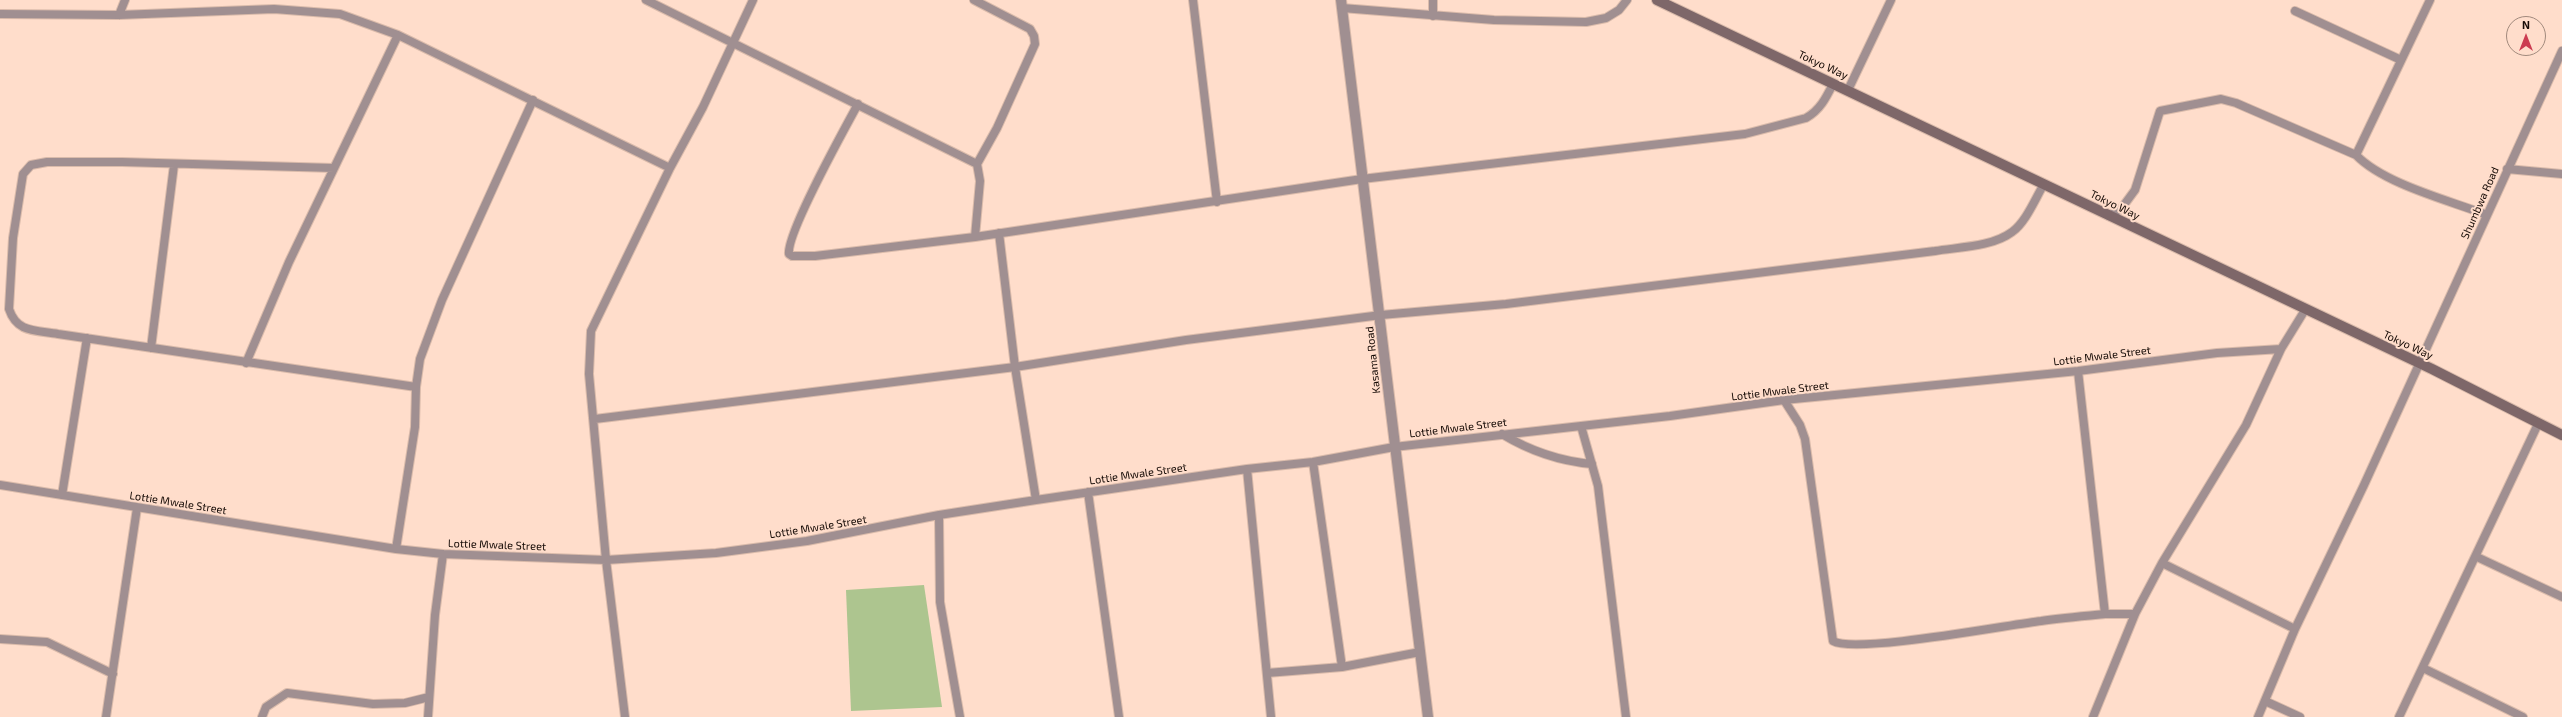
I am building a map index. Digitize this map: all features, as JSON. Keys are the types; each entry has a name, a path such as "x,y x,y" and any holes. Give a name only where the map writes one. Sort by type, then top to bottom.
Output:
{"main road":[{"name":"Tokyo Way","path":"1657,0 2420,364 2562,435"}],"street":[{"path":"119,15 125,0"},
{"path":"274,9 278,0"},
{"path":"646,0 734,42 784,70 858,104 977,164"},
{"path":"625,717 606,560 595,419 589,374 591,331 670,168 703,107 753,0"},
{"path":"974,0 1030,29 1034,36 1035,44 997,128 977,164 980,181 975,237"},
{"path":"1193,0 1217,202"},
{"path":"1433,0 1433,16"},
{"path":"1342,4 1433,16 1494,20 1586,22 1606,18 1619,10 1627,0"},
{"path":"1848,90 1891,0"},
{"path":"2356,155 2430,0"},
{"name":"Kasama Road","path":"1342,4 1362,179 1381,315 1394,447 1428,717"},
{"path":"0,14 119,15 274,9 340,14 398,35 670,168"},
{"path":"2295,11 2401,60"},
{"path":"246,363 289,262 398,35"},
{"name":"Shumbwa Road","path":"2258,717 2296,629 2420,364 2507,169 2562,51"},
{"path":"858,104 830,155 790,244 789,254 798,258 975,237 1217,202 1362,179 1745,134 1806,118 1814,113 1825,100 1833,84"},
{"path":"2109,216 2121,209 2134,190 2157,114 2166,109 2220,99 2229,100 2356,155 2365,164 2402,184 2487,214"},
{"path":"396,549 415,427 416,387 420,359 442,300 533,100"},
{"path":"334,168 251,164 174,165 47,162 31,165 23,174 14,238 9,309 13,320 20,327 246,363 416,387"},
{"path":"151,348 174,165"},
{"path":"2507,169 2562,174"},
{"path":"595,419 1015,367 1186,340 1381,315 1514,304 1935,251 1998,240 2013,232 2026,215 2044,184"},
{"path":"999,233 1015,367 1036,500"},
{"path":"2093,717 2135,614 2162,563 2246,425 2281,349 2305,310"},
{"path":"62,495 87,338"},
{"name":"Lottie Mwale Street","path":"0,485 396,549 443,554 606,560 716,553 807,541 939,515 1247,469 1313,462 1394,447 1670,416 1784,400 2078,370 2216,353 2281,349"},
{"path":"2078,370 2105,614"},
{"path":"1784,400 1800,425 1805,439 1833,641 1847,644 1919,639 2041,621 2105,614 2135,614"},
{"path":"2399,717 2477,557 2504,492 2538,424"},
{"path":"1581,426 1598,486 1626,717"},
{"path":"1502,434 1526,448 1567,462 1592,464"},
{"path":"1313,462 1342,667"},
{"path":"1247,469 1271,717"},
{"path":"1088,492 1119,717"},
{"path":"106,717 137,508"},
{"path":"939,515 940,602 960,717"},
{"path":"428,717 435,615 443,554"},
{"path":"2477,557 2562,597"},
{"path":"2162,563 2296,629"},
{"path":"0,639 47,642 113,674"},
{"path":"1267,673 1342,667 1420,652"},
{"path":"2423,668 2523,717"},
{"path":"262,717 266,707 287,693 373,704 405,703 429,697"},
{"path":"2265,701 2300,717"}],"green space":[{"path":"924,585 942,707 851,711 846,590"}]}
